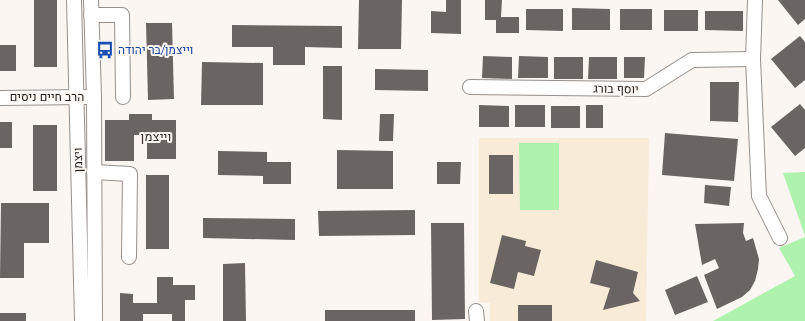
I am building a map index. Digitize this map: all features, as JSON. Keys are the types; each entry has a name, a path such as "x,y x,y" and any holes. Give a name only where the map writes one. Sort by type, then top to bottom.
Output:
{"street":[{"name":"ויצמן","path":"74,0 82,321"},
{"name":"ויצמן","path":"91,0 94,97 95,321"},
{"path":"755,0 753,59 759,196 780,238"},
{"path":"91,15 122,15 123,97"},
{"name":"יוסף בורג","path":"470,87 646,89 692,60 753,59"},
{"name":"הרב חיים ניסים","path":"0,98 94,97"},
{"path":"94,172 130,174 129,257"}],"shaded area":[{"path":"479,138 649,138 646,321 490,321 490,303 479,302"}],"green space":[{"path":"519,143 559,143 559,210 520,210"},
{"path":"805,172 805,236 783,173"},
{"path":"805,237 805,321 713,321 795,276 779,248"}],"building":[{"path":"34,0 57,0 57,67 34,67"},
{"path":"359,0 402,0 401,49 358,49"},
{"path":"446,0 461,0 461,34 431,33 431,11 446,12"},
{"path":"485,0 502,0 501,17 519,17 519,33 496,33 496,20 485,20"},
{"path":"778,0 805,0 805,19 798,25"},
{"path":"572,8 610,9 610,30 572,30"},
{"path":"526,9 563,9 563,31 526,30"},
{"path":"620,9 652,9 652,30 620,30"},
{"path":"664,10 698,10 698,31 664,31"},
{"path":"705,11 743,11 743,31 705,30"},
{"path":"146,23 172,23 174,99 148,100"},
{"path":"232,25 342,26 342,48 305,47 305,65 273,65 273,47 232,47"},
{"path":"800,36 805,42 805,80 795,88 771,59"},
{"path":"0,45 16,45 16,71 0,71"},
{"path":"483,56 512,57 512,79 482,78"},
{"path":"519,56 548,57 548,78 518,78"},
{"path":"554,57 583,57 583,79 554,79"},
{"path":"589,57 617,57 617,79 588,79"},
{"path":"624,57 645,57 644,78 624,78"},
{"path":"202,62 263,63 263,105 201,105"},
{"path":"323,66 342,66 342,120 323,119"},
{"path":"375,69 428,70 428,91 375,90"},
{"path":"710,82 739,82 738,122 710,121"},
{"path":"800,104 805,110 805,148 795,156 771,127"},
{"path":"479,105 509,106 509,127 479,127"},
{"path":"515,105 545,105 545,127 515,127"},
{"path":"586,105 603,105 603,128 586,128"},
{"path":"551,106 580,106 580,128 551,128"},
{"path":"129,114 152,114 152,120 176,120 176,159 147,159 147,135 134,135 134,161 105,161 105,120 129,120"},
{"path":"380,114 394,114 393,141 379,141"},
{"path":"0,122 12,122 12,148 0,148"},
{"path":"33,125 57,125 57,191 33,191"},
{"path":"665,133 738,139 734,181 662,175"},
{"path":"337,150 393,151 393,189 337,189"},
{"path":"218,151 267,152 267,162 291,162 291,184 263,184 263,176 218,175"},
{"path":"489,155 513,155 513,194 489,194"},
{"path":"437,162 461,162 460,184 437,184"},
{"path":"146,175 169,175 169,249 146,249"},
{"path":"705,185 731,187 729,206 704,203"},
{"path":"1,203 49,203 49,243 24,243 24,278 0,278"},
{"path":"415,210 415,235 319,236 318,211"},
{"path":"203,218 295,219 295,240 203,238"},
{"path":"431,223 464,223 465,319 432,320"},
{"path":"744,223 743,233 746,241 753,238 759,259 755,281 750,290 742,297 717,309 704,275 719,268 715,259 702,265 695,224"},
{"path":"502,235 526,241 525,246 541,250 534,276 518,272 514,289 490,283"},
{"path":"596,260 638,272 633,293 640,301 603,310 610,288 590,283"},
{"path":"245,263 246,321 223,321 223,264"},
{"path":"697,276 708,302 675,315 665,290"},
{"path":"157,277 173,277 173,285 195,285 195,300 185,300 185,321 172,321 172,314 143,314 143,321 120,321 120,293 133,294 133,303 157,303"},
{"path":"518,305 552,305 552,321 518,321"},
{"path":"325,310 415,310 415,321 325,321"},
{"path":"0,313 26,313 26,321 0,321"}],"place":[{"name":"וייצמן/בר יהודה","path":"105,50"}],"district":[{"name":"וייצמן","path":"156,136"}]}
